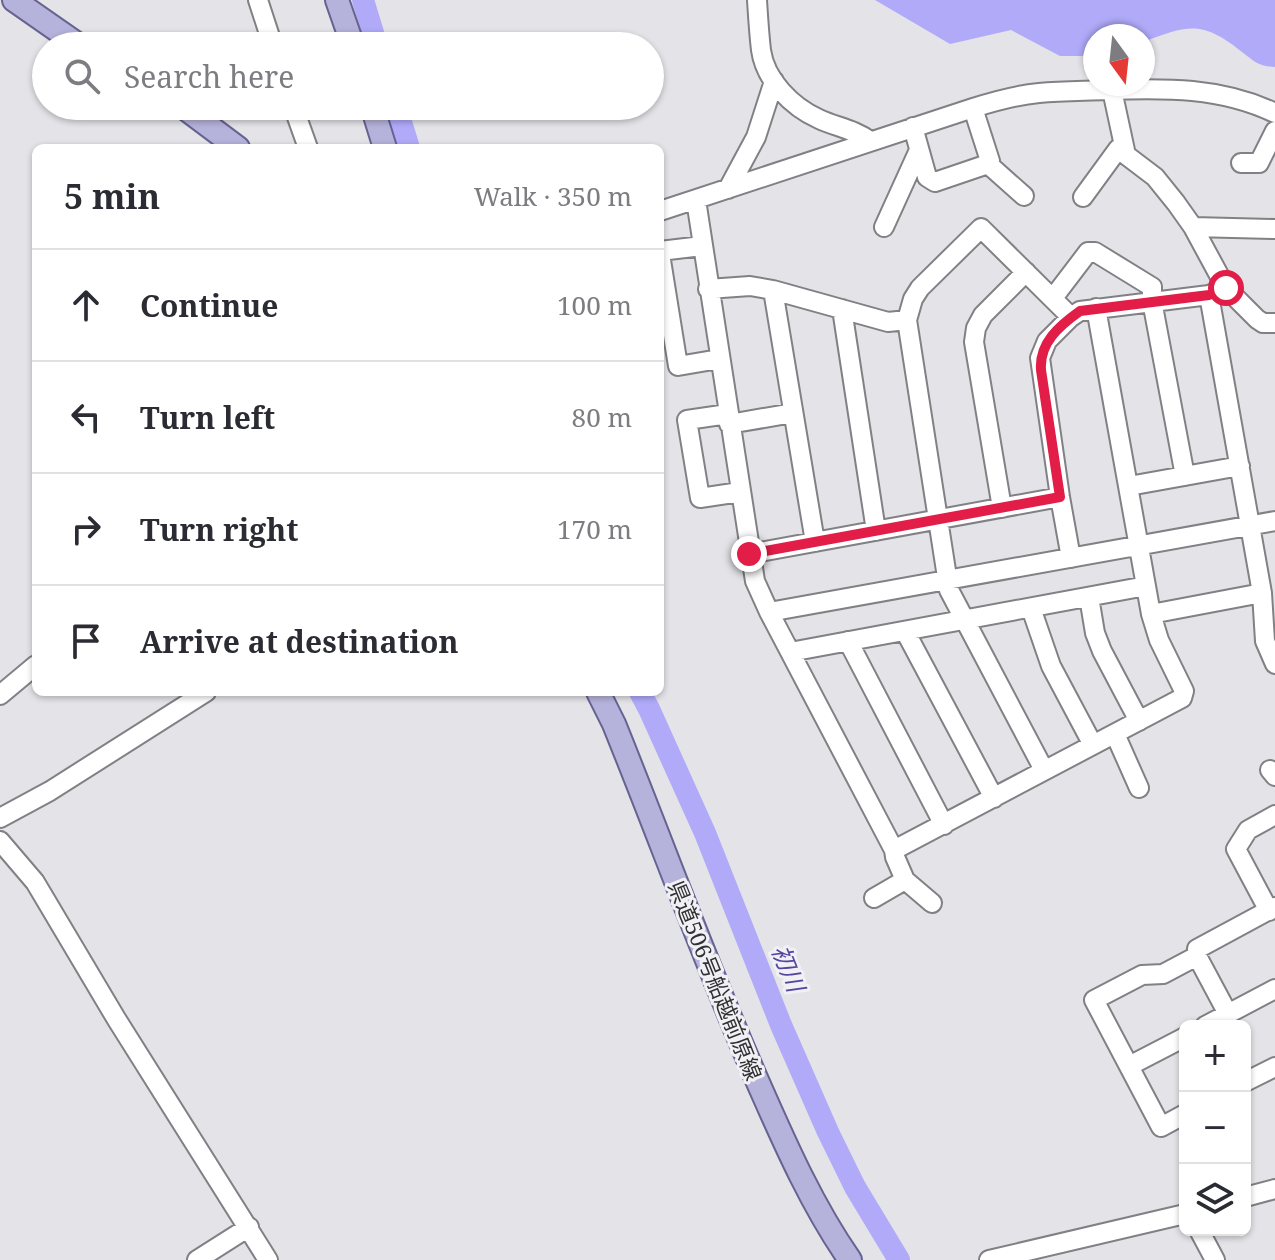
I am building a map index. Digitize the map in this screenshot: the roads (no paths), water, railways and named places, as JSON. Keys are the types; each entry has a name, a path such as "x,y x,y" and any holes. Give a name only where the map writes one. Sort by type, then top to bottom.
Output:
{"main road":[{"path":"14,0 60,32"},
{"path":"337,0 348,32"},
{"path":"201,120 233,144"},
{"path":"376,120 384,144"},
{"name":"県道506号船越前原線","path":"600,696 755,1076 814,1202 850,1260"}],"street":[{"path":"268,32 258,3 278,0"},
{"path":"757,0 761,51 767,71 774,81 803,110 857,132 870,141"},
{"path":"728,189 756,137 774,81"},
{"path":"1155,88 1198,90 1234,97 1275,113"},
{"path":"664,210 1006,98 1083,91"},
{"path":"1113,96 1126,155 1155,177 1193,227 1218,291 1240,466 1262,593 1265,641 1275,664"},
{"path":"973,108 990,161 988,164"},
{"path":"298,120 307,144"},
{"path":"913,127 927,177 935,182 988,164"},
{"path":"1241,163 1259,163 1275,131"},
{"path":"1083,197 1118,149 1124,147"},
{"path":"884,227 919,150"},
{"path":"988,164 1024,196"},
{"path":"696,200 755,581 894,850 905,880 932,903"},
{"path":"1193,227 1275,229"},
{"path":"1044,770 949,590 907,320 920,288 981,228 1071,317"},
{"path":"664,251 702,246"},
{"path":"1053,298 1088,252 1095,252 1152,287 1152,301 1185,476"},
{"path":"1002,508 974,342 976,328 983,315 1026,272"},
{"path":"664,277 678,366 719,359"},
{"path":"708,289 750,286 888,322 907,320"},
{"path":"773,290 815,542"},
{"path":"1071,558 1040,358 1047,341 1080,311 1218,291 1274,328"},
{"path":"894,850 1182,698 1184,691 1159,640 1151,614 1096,308"},
{"path":"842,309 876,531"},
{"path":"740,492 700,498 687,420 793,413"},
{"path":"1129,486 1240,466"},
{"path":"749,554 1060,497"},
{"path":"769,612 1275,521"},
{"path":"790,652 1146,586"},
{"path":"1151,614 1262,593"},
{"path":"1089,597 1095,633 1102,651 1139,721"},
{"path":"1031,608 1051,666 1093,745"},
{"path":"905,631 994,798"},
{"path":"848,641 944,825"},
{"path":"0,695 32,668"},
{"path":"0,818 50,791 200,696"},
{"path":"1115,734 1139,788"},
{"path":"1228,1014 1197,956 1197,949 1272,909 1236,849 1248,830 1275,815"},
{"path":"0,841 35,882 117,1020 268,1260"},
{"path":"877,896 905,880"},
{"path":"1179,1117 1161,1127 1094,1000 1142,975 1163,974 1197,956"},
{"path":"1216,1020 1275,989"},
{"path":"1129,1066 1179,1040"},
{"path":"1251,1079 1275,1067"},
{"path":"1251,1195 1275,1189"},
{"path":"989,1260 1179,1215"},
{"path":"197,1260 249,1227"},
{"path":"1202,1236 1215,1260"}],"waterway":[{"name":"初川","path":"363,0 373,32"},
{"name":"初川","path":"400,120 408,144"},
{"name":"初川","path":"642,696 705,833 781,1025 828,1132 855,1187 899,1260"}]}
